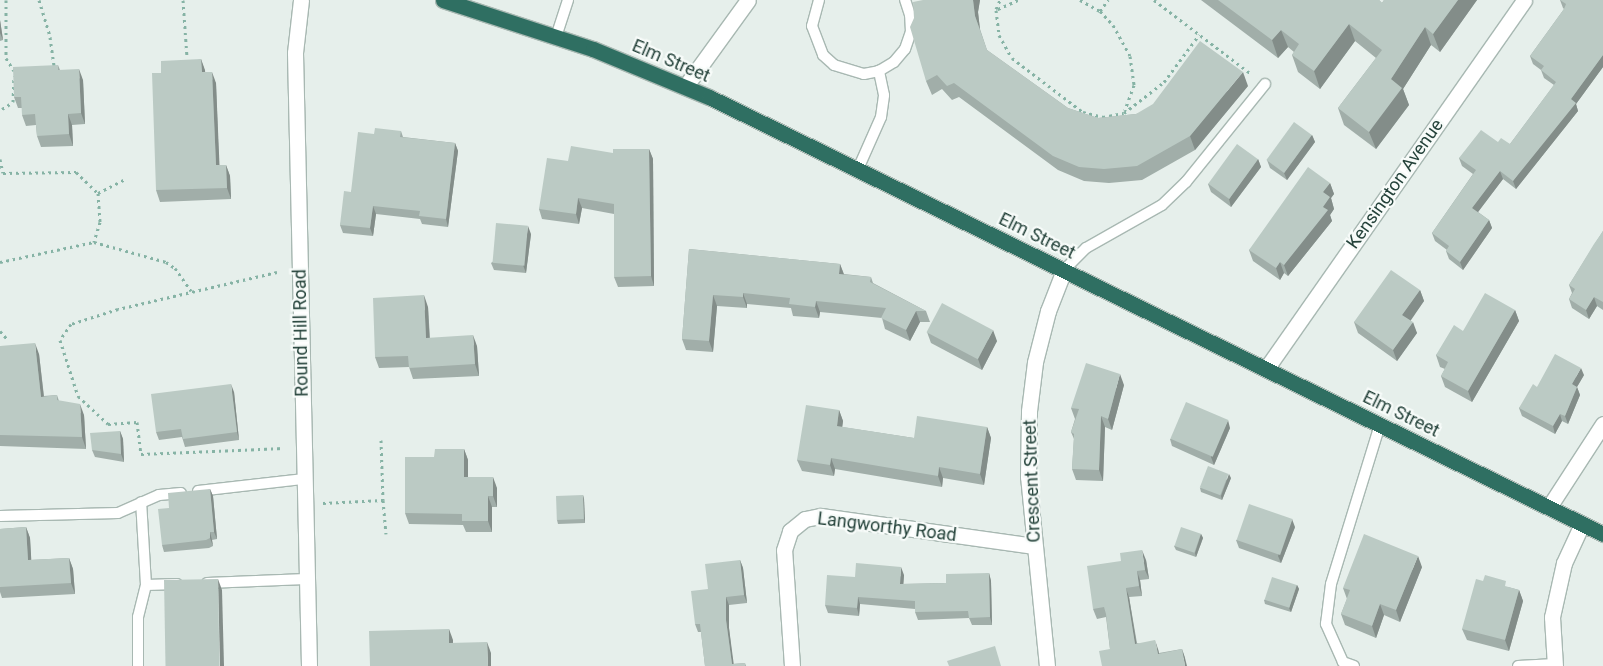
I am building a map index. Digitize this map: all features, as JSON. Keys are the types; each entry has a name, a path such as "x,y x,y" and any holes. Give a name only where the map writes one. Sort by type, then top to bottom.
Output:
{"highway":[{"name":"Elm Street","path":"443,0 556,37 685,87 858,169 1603,534"}],"street":[{"name":"Round Hill Road","path":"301,0 295,54 309,666"},
{"path":"685,87 748,0"},
{"name":"Kensington Avenue","path":"1266,369 1524,0"},
{"name":"Crescent Street","path":"1048,666 1028,476 1029,411 1035,362 1048,311 1064,270"},
{"path":"1549,507 1603,424"},
{"name":"Langworthy Road","path":"792,666 784,550 790,531 805,519 820,516 1034,546"},
{"path":"1555,665 1552,617 1564,563 1582,524"}],"lane":[{"path":"556,37 568,0"},
{"path":"819,0 812,26 823,55 848,72 879,71 894,62 905,49 911,24 905,0"},
{"path":"858,169 881,117 884,95 879,71"},
{"path":"1064,270 1086,248 1162,205 1186,182 1265,84"},
{"path":"1354,666 1343,662 1326,624 1331,584 1380,425"},
{"path":"0,516 118,513 159,495 304,479"},
{"path":"138,666 138,617 146,585 141,502"},
{"path":"146,585 306,579"},
{"path":"1518,666 1555,665"}],"path":[{"path":"2,109 13,102 14,71 6,58 6,0"},
{"path":"39,0 54,57 54,70 46,70"},
{"path":"183,0 187,58"},
{"path":"1000,0 996,10 999,36 1012,58 1083,112 1103,117 1124,113 1164,82 1200,35"},
{"path":"996,10 1018,0"},
{"path":"1080,0 1100,11 1113,25 1130,56 1134,84 1132,100 1124,113"},
{"path":"1100,11 1108,0"},
{"path":"1154,0 1265,84"},
{"path":"14,71 22,71"},
{"path":"0,159 3,173 76,172 98,193 100,222 94,242"},
{"path":"98,193 126,179"},
{"path":"0,262 94,242 166,262 175,268 191,291"},
{"path":"277,272 191,291 71,324 60,340 78,396 108,424 137,422 141,454 303,448"},
{"path":"0,331 8,340"},
{"path":"382,440 386,534"},
{"path":"304,505 384,500"}],"building":[{"path":"923,0 973,0 975,16 987,50 1068,108 1098,118 1136,114 1153,104 1200,41 1243,72 1190,136 1137,166 1104,169 1079,167 1053,156 954,83 947,86 937,75 926,81 910,27 914,18 913,2"},
{"path":"1218,0 1379,0 1382,3 1384,0 1458,0 1433,34 1425,27 1391,79 1402,88 1369,132 1338,108 1382,50 1349,24 1314,71 1292,55 1299,44 1281,30 1272,40"},
{"path":"1560,0 1603,0 1603,55 1571,99 1576,103 1513,181 1500,171 1472,208 1489,220 1460,262 1446,251 1449,246 1432,233 1476,170 1459,158 1481,130 1498,142 1501,138 1510,144 1556,82 1541,70 1544,66 1530,56 1564,9 1566,4"},
{"path":"201,59 202,72 212,72 216,165 226,165 227,188 156,190 152,73 161,73 161,61"},
{"path":"58,65 58,70 79,69 81,113 68,114 69,134 37,136 35,114 22,115 21,97 14,97 13,67"},
{"path":"1294,122 1312,135 1284,173 1266,160"},
{"path":"375,128 401,131 400,137 455,143 446,219 419,216 420,211 373,206 370,228 340,225 344,191 351,192 358,132 374,134"},
{"path":"1237,144 1258,159 1229,199 1208,184"},
{"path":"571,146 613,153 613,149 649,149 651,276 614,277 614,204 578,198 576,214 539,209 547,158 568,161"},
{"path":"1308,167 1330,183 1323,192 1330,197 1323,207 1328,210 1284,265 1280,262 1276,268 1249,250"},
{"path":"496,223 528,226 524,266 493,263"},
{"path":"1603,231 1603,302 1594,297 1586,310 1569,299 1575,289 1569,285"},
{"path":"689,249 840,264 839,274 871,277 870,282 926,311 916,311 906,330 881,318 886,308 816,301 815,307 789,304 790,298 743,293 743,297 713,295 709,341 682,339"},
{"path":"1391,270 1420,290 1402,315 1413,322 1393,350 1354,322"},
{"path":"1485,293 1515,310 1468,391 1441,376 1448,362 1436,355 1454,325 1463,331"},
{"path":"424,295 426,338 473,335 475,364 409,368 408,356 375,357 373,298"},
{"path":"942,303 993,330 978,359 927,332"},
{"path":"35,343 41,397 57,395 57,400 80,404 82,437 0,435 0,346"},
{"path":"1555,354 1581,368 1572,384 1577,387 1565,416 1560,414 1553,426 1519,408 1533,384 1537,387"},
{"path":"1086,363 1120,374 1108,419 1101,416 1099,470 1072,469 1074,434 1071,432 1079,409 1071,408"},
{"path":"231,384 237,432 183,439 181,429 156,432 151,394"},
{"path":"1186,402 1228,420 1213,457 1170,439"},
{"path":"806,405 839,410 837,426 914,438 917,416 987,427 980,474 939,467 938,476 831,458 830,465 797,460"},
{"path":"120,431 121,454 92,450 90,433"},
{"path":"435,449 464,449 464,477 493,477 493,496 488,496 488,521 462,521 462,514 405,513 405,457 434,457"},
{"path":"1208,466 1229,474 1220,495 1200,487"},
{"path":"210,489 214,532 210,532 210,538 162,545 158,509 169,508 168,493"},
{"path":"583,495 584,519 557,520 556,496"},
{"path":"1249,504 1292,519 1280,555 1237,540"},
{"path":"26,527 28,560 69,558 71,583 0,587 0,529"},
{"path":"1181,527 1201,534 1194,553 1174,546"},
{"path":"1364,534 1418,556 1396,610 1380,604 1372,626 1341,614 1350,590 1343,588"},
{"path":"1142,550 1145,570 1137,571 1139,586 1126,588 1135,644 1155,640 1158,654 1182,649 1185,666 1102,666 1099,651 1110,649 1106,614 1104,607 1093,609 1087,566 1121,561 1120,553"},
{"path":"740,560 744,595 726,597 726,620 732,664 745,663 745,666 705,666 700,624 695,624 691,591 708,589 705,564"},
{"path":"856,563 901,567 900,584 946,583 946,574 989,573 990,617 969,618 968,611 915,612 915,601 858,597 857,608 825,605 827,575 855,577"},
{"path":"1485,575 1506,581 1505,586 1519,590 1505,640 1462,629 1476,579 1483,581"},
{"path":"1272,577 1297,585 1289,608 1265,600"},
{"path":"218,579 220,666 166,666 164,580"},
{"path":"449,629 449,643 487,642 488,666 370,666 369,631"},
{"path":"995,646 1001,666 949,666 947,661"}]}
